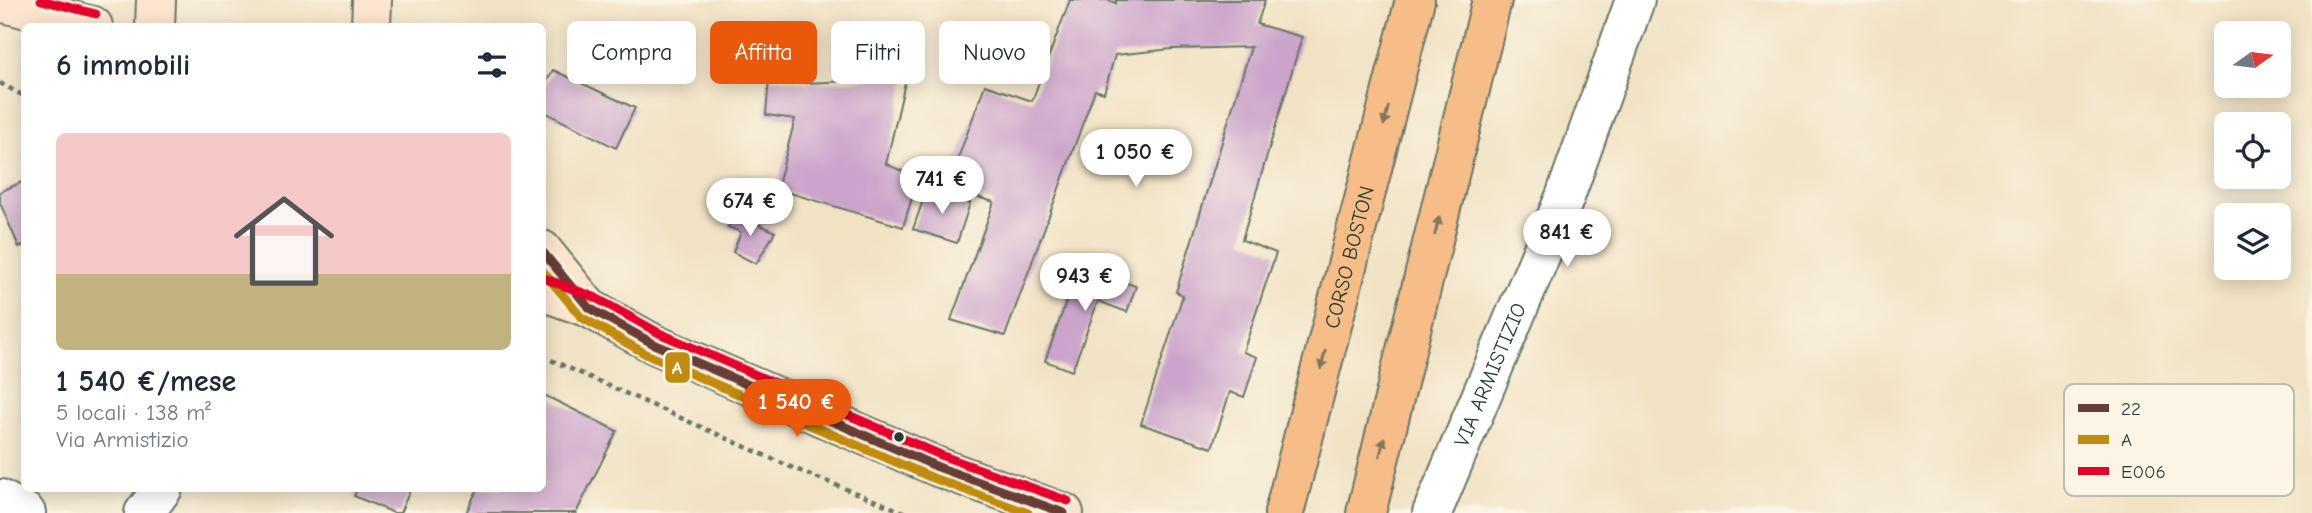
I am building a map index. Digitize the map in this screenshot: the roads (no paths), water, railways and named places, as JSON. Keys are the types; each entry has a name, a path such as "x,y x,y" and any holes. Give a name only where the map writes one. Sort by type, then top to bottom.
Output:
{"highway":[{"name":"CORSO BOSTON","path":"1284,513 1415,0"},
{"path":"1366,513 1492,0"}],"street":[{"path":"155,23 156,0"},
{"path":"371,23 372,0"},
{"name":"VIA ARMISTIZIO","path":"1432,513 1565,197 1635,0"},
{"path":"0,2 81,23"},
{"path":"546,255 589,308"},
{"path":"546,292 589,308 654,344 888,446 1064,513"},
{"path":"144,513 160,492"},
{"path":"0,499 26,513"}]}
